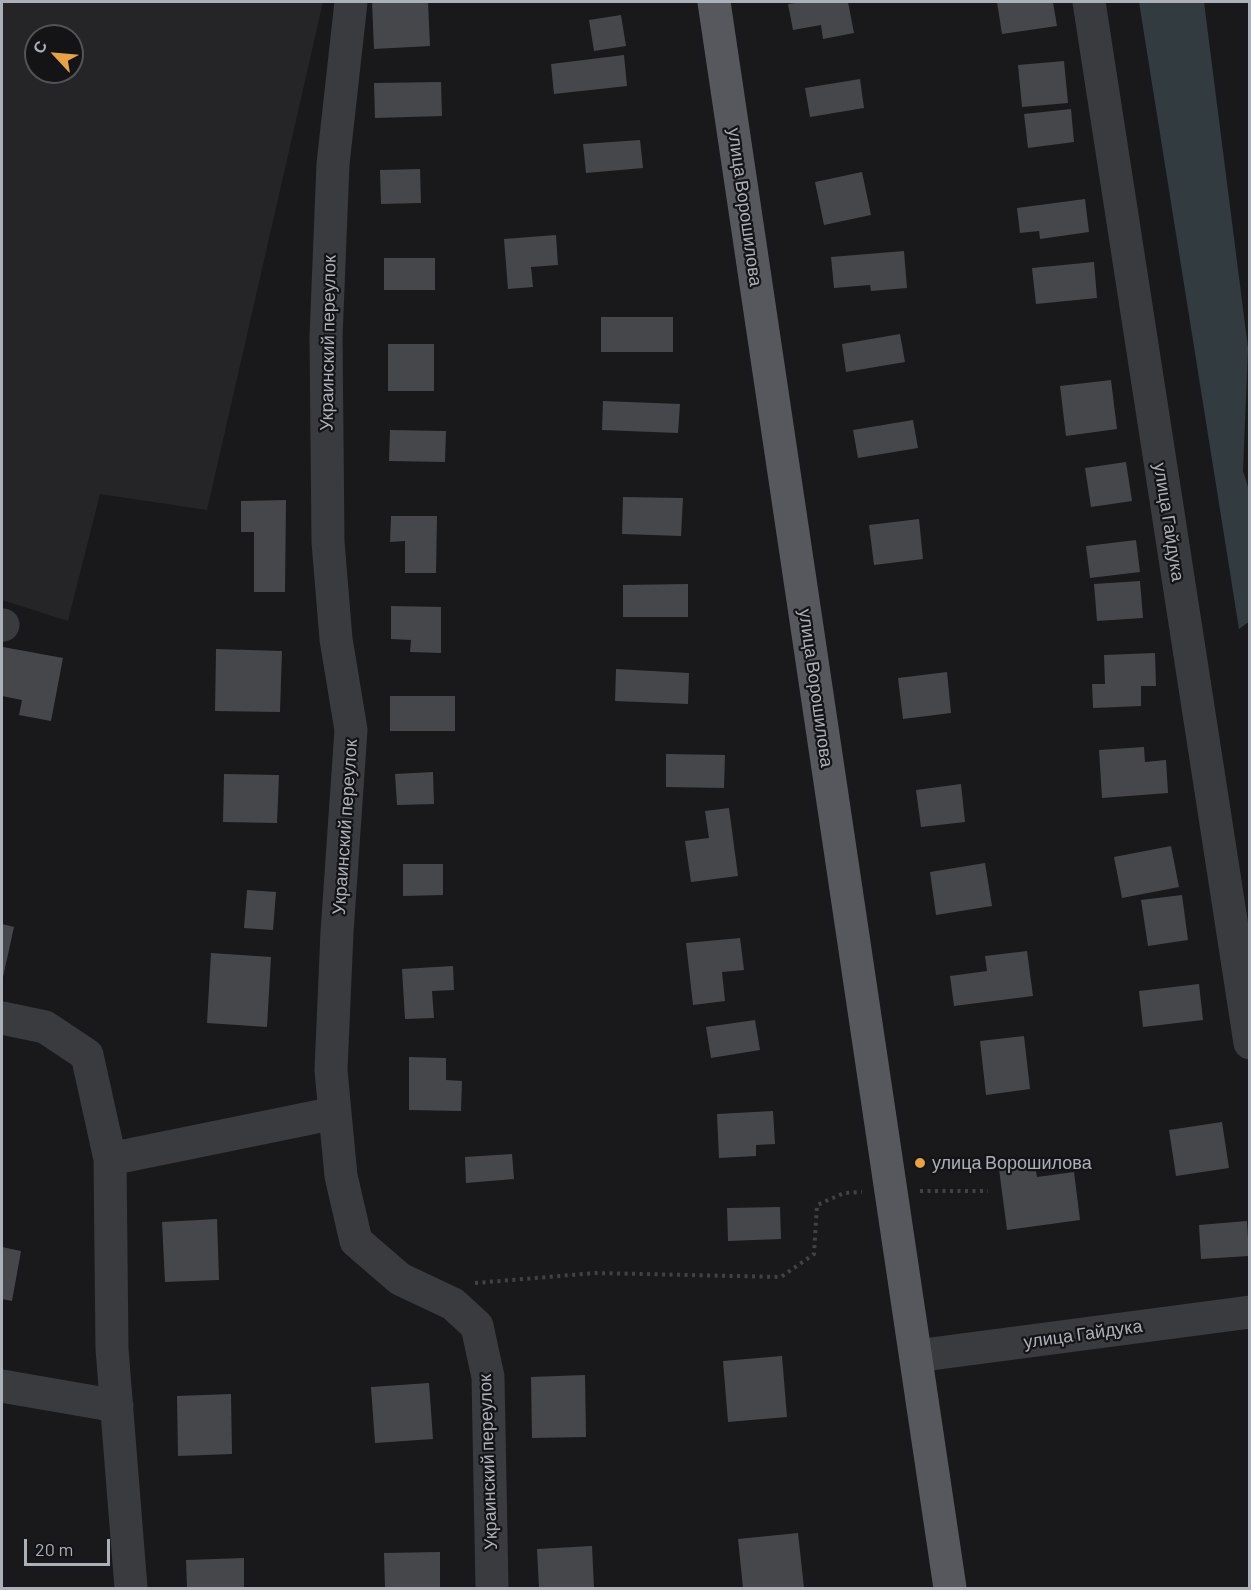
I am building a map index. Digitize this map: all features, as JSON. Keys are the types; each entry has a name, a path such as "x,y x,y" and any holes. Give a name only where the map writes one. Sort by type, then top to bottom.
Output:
{"main road":[{"name":"улица Ворошилова","path":"714,2 950,1588"}],"street":[{"name":"Украинский переулок","path":"351,2 333,164 326,337 328,542 336,639 351,730 337,932 332,1059 335,1113 341,1176 356,1240 400,1279 453,1304 477,1326 488,1377 492,1588"},
{"name":"улица Гайдука","path":"1089,2 1250,1043"},
{"path":"2,1018 45,1027 87,1055 110,1159 112,1349 131,1588"},
{"path":"110,1159 335,1113"},
{"name":"улица Гайдука","path":"916,1356 1250,1312"},
{"path":"2,1386 117,1406"}],"path":[{"path":"467,1284 596,1273 781,1277 814,1254 817,1205 844,1193 988,1191"}],"shaded area":[{"path":"2,2 323,2 207,510 100,494 68,621 2,600"},
{"path":"1139,2 1204,2 1248,348 1243,471 1250,493 1250,621 1239,629"}],"building":[{"path":"372,2 428,2 430,46 374,49"},
{"path":"848,2 854,33 823,39 821,25 793,30 788,4"},
{"path":"997,2 1053,2 1057,26 1002,34"},
{"path":"621,15 626,46 594,51 589,20"},
{"path":"624,55 627,86 554,94 551,64"},
{"path":"1064,61 1068,103 1022,107 1018,65"},
{"path":"860,79 864,108 810,117 805,88"},
{"path":"441,82 442,116 375,118 374,83"},
{"path":"1071,109 1074,142 1028,148 1024,114"},
{"path":"640,140 643,168 586,173 583,144"},
{"path":"420,169 421,203 381,204 380,170"},
{"path":"862,172 871,215 824,225 815,182"},
{"path":"1085,199 1089,232 1040,239 1039,231 1020,233 1017,208"},
{"path":"556,235 558,265 531,267 533,287 508,289 504,239"},
{"path":"904,251 907,288 871,291 870,285 834,288 831,257"},
{"path":"384,258 435,258 435,290 384,290"},
{"path":"1094,262 1097,298 1036,304 1032,268"},
{"path":"601,317 673,317 673,352 601,352"},
{"path":"900,334 905,362 846,372 842,344"},
{"path":"388,344 434,344 434,391 388,391"},
{"path":"1111,380 1117,429 1066,436 1060,386"},
{"path":"603,401 680,404 678,433 602,430"},
{"path":"913,420 918,448 858,458 853,430"},
{"path":"390,430 446,431 445,462 389,461"},
{"path":"1126,462 1132,501 1091,507 1085,468"},
{"path":"623,497 683,498 681,536 622,534"},
{"path":"286,500 285,592 254,592 254,532 241,532 241,501"},
{"path":"391,516 437,516 436,573 405,573 405,541 390,542"},
{"path":"919,519 923,559 874,565 869,525"},
{"path":"1136,540 1140,572 1090,578 1086,546"},
{"path":"1140,581 1143,618 1097,621 1094,584"},
{"path":"688,584 688,617 623,617 623,585"},
{"path":"391,606 441,607 441,653 410,652 411,640 391,639"},
{"path":"3,647 63,658 51,721 19,715 22,700 2,696"},
{"path":"216,649 282,651 280,712 215,711"},
{"path":"1155,653 1156,686 1141,686 1141,706 1093,708 1092,684 1105,684 1104,655"},
{"path":"616,669 689,673 688,704 615,701"},
{"path":"947,672 951,713 903,719 898,678"},
{"path":"390,696 455,696 455,731 390,731"},
{"path":"1144,747 1145,762 1166,760 1168,793 1102,798 1099,750"},
{"path":"666,754 725,755 724,788 666,787"},
{"path":"433,772 434,804 397,805 395,774"},
{"path":"224,774 279,775 277,823 223,822"},
{"path":"961,784 965,822 921,827 916,790"},
{"path":"729,808 738,876 691,882 685,841 709,838 705,811"},
{"path":"1171,846 1179,887 1122,898 1114,857"},
{"path":"985,863 992,906 936,915 930,872"},
{"path":"403,864 443,864 443,895 403,896"},
{"path":"247,890 276,892 273,930 244,928"},
{"path":"1182,895 1188,940 1148,946 1141,900"},
{"path":"2,924 14,927 3,977 2,977"},
{"path":"740,938 744,970 722,972 725,1001 693,1005 686,943"},
{"path":"1027,951 1033,996 954,1006 950,976 987,971 985,956"},
{"path":"211,953 271,957 267,1027 207,1023"},
{"path":"453,966 454,990 432,991 434,1018 405,1019 402,969"},
{"path":"1199,984 1203,1020 1143,1027 1139,991"},
{"path":"755,1020 760,1050 711,1058 706,1027"},
{"path":"1024,1036 1030,1089 986,1095 980,1041"},
{"path":"409,1057 446,1058 446,1080 462,1081 461,1111 409,1110"},
{"path":"773,1111 775,1144 756,1145 756,1156 719,1158 717,1114"},
{"path":"1222,1122 1229,1168 1176,1176 1169,1130"},
{"path":"512,1154 514,1179 466,1183 465,1157"},
{"path":"1035,1165 1037,1177 1074,1172 1080,1220 1007,1230 999,1169"},
{"path":"780,1207 781,1239 728,1241 727,1208"},
{"path":"217,1219 219,1280 165,1282 162,1222"},
{"path":"1247,1221 1249,1256 1201,1259 1199,1225"},
{"path":"2,1247 21,1251 12,1301 2,1299"},
{"path":"782,1356 787,1417 728,1422 723,1361"},
{"path":"585,1375 586,1437 532,1438 531,1377"},
{"path":"429,1383 433,1439 375,1443 371,1387"},
{"path":"231,1394 232,1454 178,1456 177,1396"},
{"path":"798,1533 804,1588 743,1588 738,1539"},
{"path":"592,1546 594,1588 539,1588 537,1549"},
{"path":"440,1552 440,1588 385,1588 384,1553"},
{"path":"244,1558 244,1588 187,1588 186,1560"}],"place":[{"name":"улица Ворошилова","path":"920,1163"}]}
